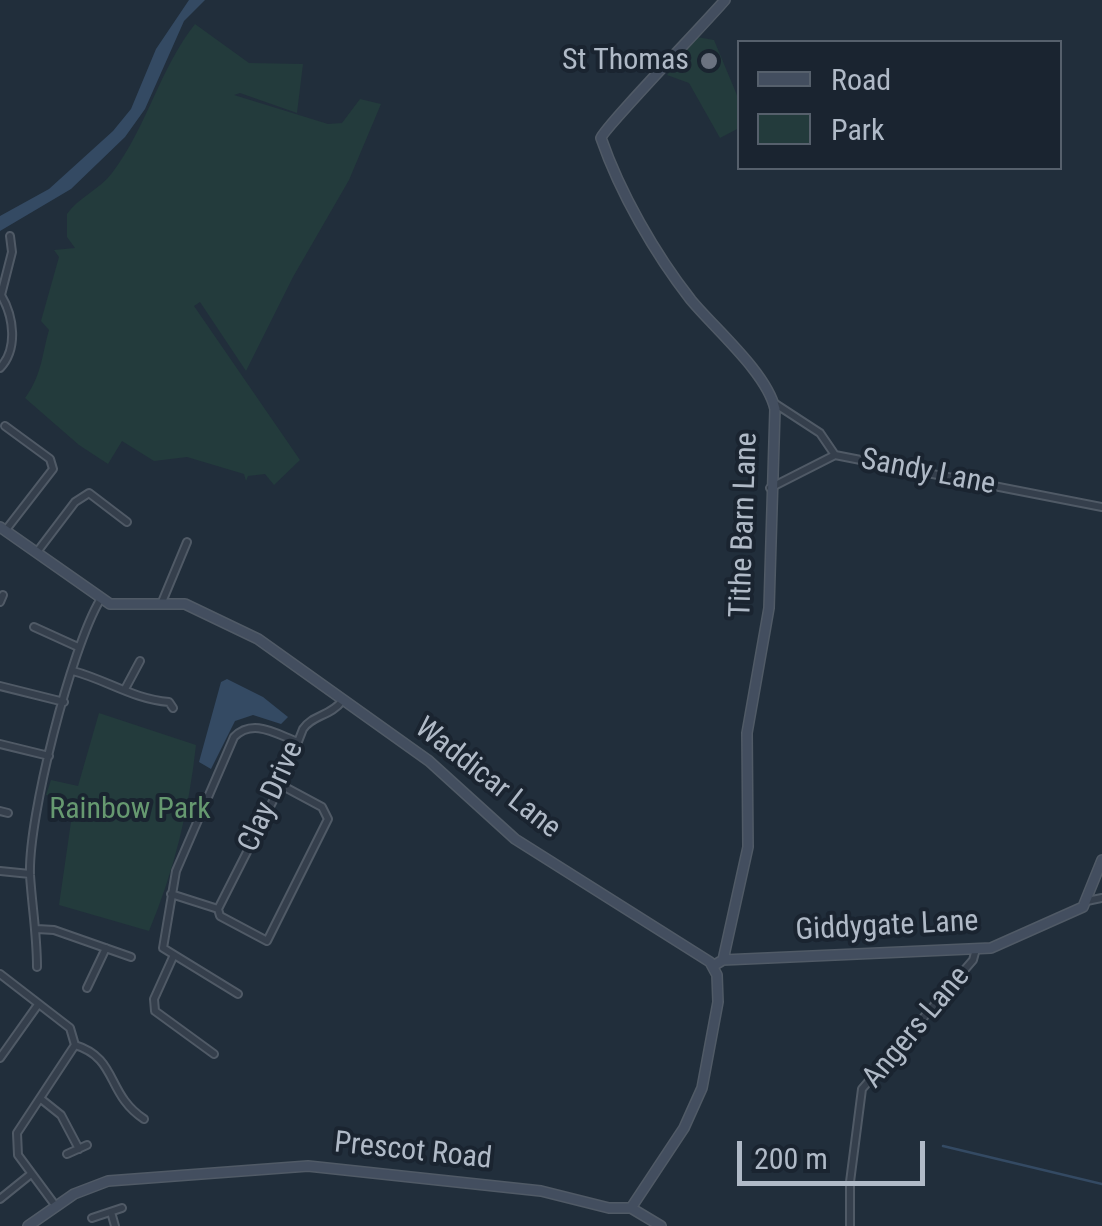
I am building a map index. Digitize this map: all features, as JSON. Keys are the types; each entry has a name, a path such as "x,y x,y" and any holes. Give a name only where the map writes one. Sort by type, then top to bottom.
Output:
{"street":[{"name":"Tithe Barn Lane","path":"723,960 748,847 747,733 769,608 774,403 690,298 626,192 602,142 606,126 647,88 725,0"},
{"path":"0,368 10,364 13,339 1,295 12,252 10,236"},
{"name":"Sandy Lane","path":"774,403 820,433 835,456 1102,507"},
{"path":"5,426 50,459 53,468 3,529 100,600 79,647 49,756 30,874 38,929 37,967"},
{"path":"770,488 835,456"},
{"path":"35,555 75,502 88,493 127,522"},
{"path":"162,602 187,542"},
{"name":"Waddicar Lane","path":"100,600 126,607 162,602 196,608 258,638 428,760 515,839 701,954 712,966"},
{"path":"34,627 79,647"},
{"path":"125,690 140,661"},
{"path":"73,671 145,700 169,702 173,708"},
{"path":"0,686 64,702"},
{"name":"Clay Drive","path":"218,909 281,785 307,722 332,714 342,701"},
{"path":"238,994 173,957 162,940 176,871 234,737 242,729 256,726 298,742"},
{"path":"0,744 49,756"},
{"path":"171,894 218,909 220,916 267,941 328,819 322,807 281,785"},
{"path":"1087,901 1102,860"},
{"path":"0,871 30,874"},
{"name":"Giddygate Lane","path":"723,960 976,950 1024,936 1078,910 1087,901 1102,898"},
{"path":"38,929 131,957"},
{"path":"87,988 106,948"},
{"name":"Angers Lane","path":"850,1226 849,1192 862,1089 973,960 976,950"},
{"path":"173,957 154,999 155,1011 214,1054"},
{"path":"631,1208 698,1101 718,1002 712,966 723,960"},
{"path":"0,974 70,1028 75,1045 100,1058 125,1107 144,1120"},
{"path":"0,1058 37,1006"},
{"path":"54,1206 18,1155 16,1133 75,1045"},
{"path":"41,1099 61,1115 83,1147 67,1154"},
{"name":"Prescot Road","path":"28,1226 91,1185 152,1176 320,1166 541,1191 609,1208 631,1208 661,1226"},
{"path":"0,1199 31,1174"},
{"path":"92,1218 122,1208"},
{"path":"111,1212 114,1226"}],"green space":[{"path":"195,24 249,63 303,64 297,113 240,93 234,95 328,124 342,123 360,99 381,104 349,180 293,277 246,371 200,302 194,306 300,460 274,485 265,474 248,476 246,481 244,474 187,457 154,461 122,441 108,464 79,445 25,398 38,373 49,330 41,321 59,257 54,250 75,248 67,237 67,214 107,179 124,155 172,59"},
{"path":"697,37 714,40 737,95 737,129 720,138 689,83 667,75"},
{"name":"Rainbow Park","path":"99,713 196,745 179,840 149,931 59,905 74,801 46,795 51,780 78,786"}],"water":[{"path":"189,0 205,0 184,21 145,109 125,137 71,189 0,231 0,216 49,189 113,131 131,109 156,49"},
{"path":"227,679 263,697 288,717 281,724 253,715 235,721 211,769 199,762 221,682"}],"waterway":[{"path":"943,1146 1102,1184"}],"place":[{"name":"St Thomas","path":"709,61"}]}
